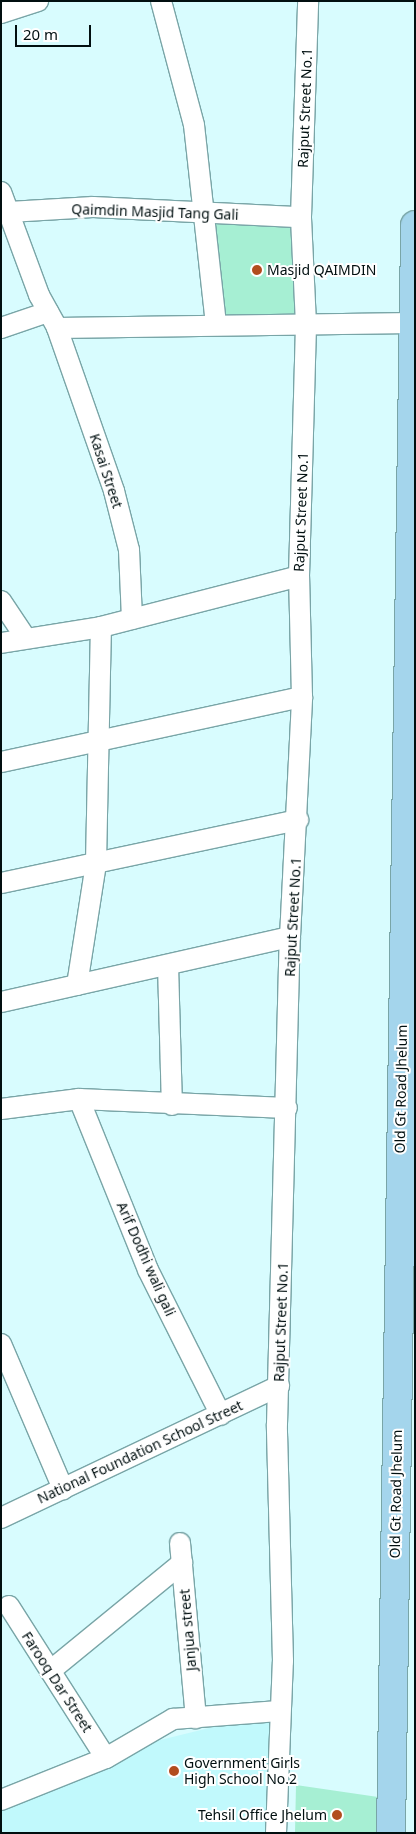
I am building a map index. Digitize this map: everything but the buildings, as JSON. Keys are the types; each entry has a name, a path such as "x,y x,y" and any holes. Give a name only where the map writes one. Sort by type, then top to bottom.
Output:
{"main road":[{"name":"Old Gt Road Jhelum","path":"391,1833 415,225"}],"street":[{"path":"1,13 38,1"},
{"path":"161,1 194,125 202,214 216,325"},
{"name":"Rajput Street No.1","path":"276,1833 279,1711 283,1661 279,1386 290,937 298,820 302,697 299,576 306,324 301,217 308,1"},
{"name":"Kasai Street","path":"1,192 52,320 114,491 129,550 132,619"},
{"name":"Qaimdin Masjid Tang Gali","path":"9,212 93,207 202,214 301,217"},
{"path":"1,328 52,320 216,325 413,323"},
{"path":"1,643 25,637 101,627 299,576"},
{"path":"1,601 25,637"},
{"path":"77,985 96,863 101,627"},
{"path":"1,762 302,697"},
{"path":"1,883 298,820"},
{"path":"1,1002 290,937"},
{"path":"168,965 172,1105"},
{"path":"1,1108 79,1099 172,1105 287,1108"},
{"name":"Arif Dodhi wali gali","path":"79,1099 148,1270 221,1415"},
{"path":"1,1344 63,1489"},
{"name":"National Foundation School Street","path":"1,1518 279,1386"},
{"name":"Janjua street","path":"180,1543 196,1718"},
{"path":"50,1671 182,1564"},
{"name":"Farooq Dar Street","path":"9,1606 106,1758"},
{"path":"2,1799 106,1758 174,1719 279,1711"}],"shaded area":[{"name":"Government Girls High School No.2","path":"279,1711 276,1833 1,1833 1,1800 152,1742"}],"place":[{"name":"Masjid QAIMDIN","path":"257,270"},
{"name":"Government Girls High School No.2","path":"174,1771"},
{"name":"Tehsil Office Jhelum","path":"337,1815"}]}
